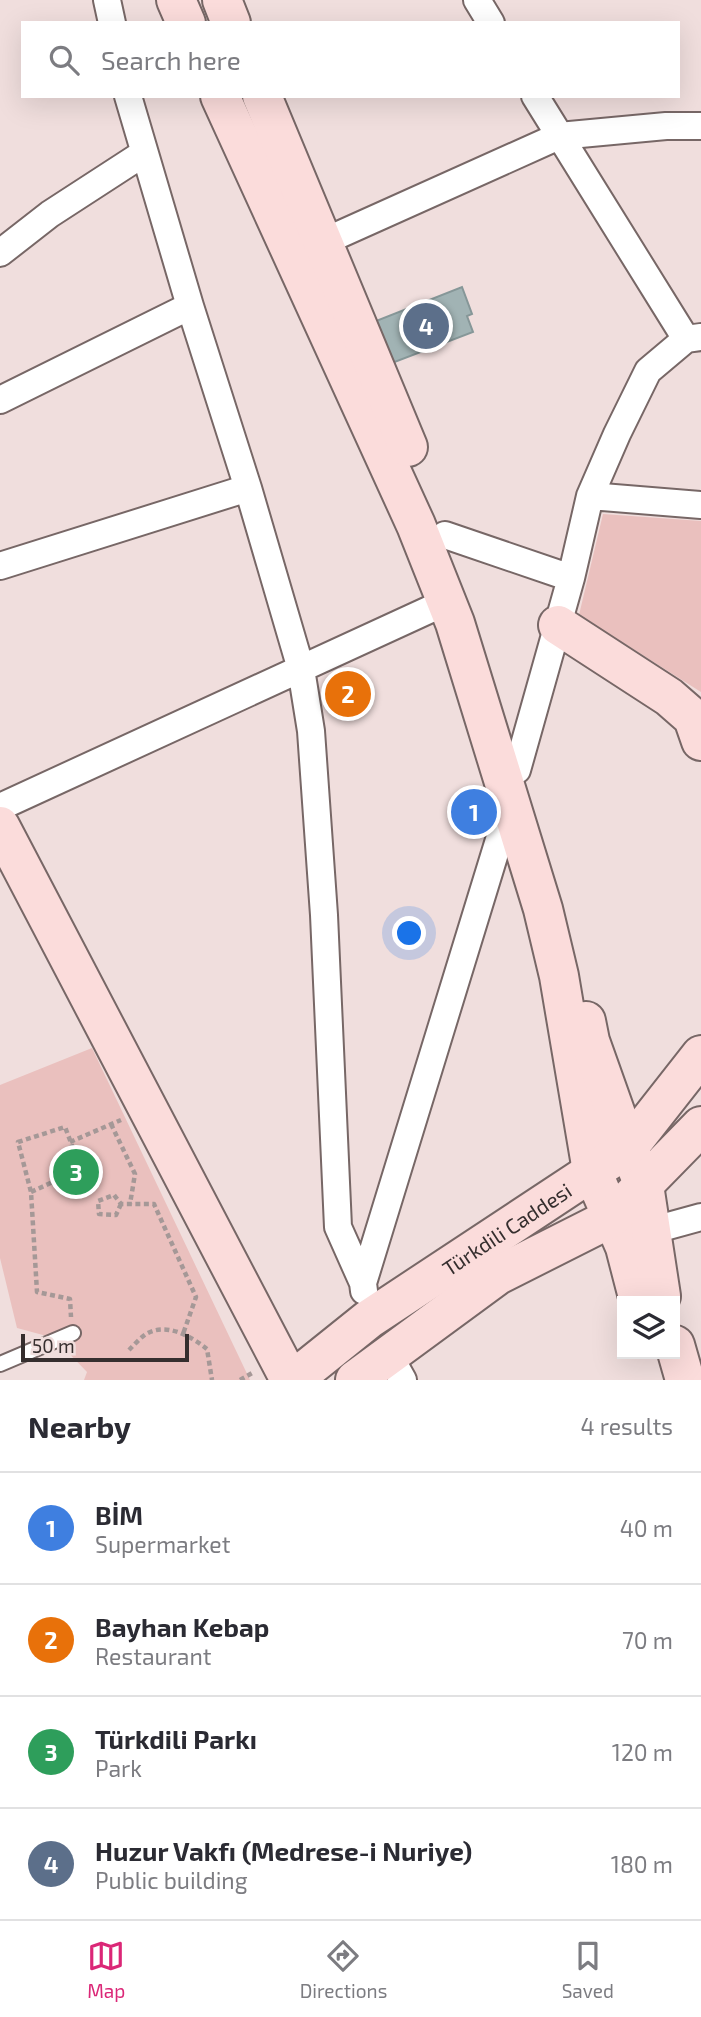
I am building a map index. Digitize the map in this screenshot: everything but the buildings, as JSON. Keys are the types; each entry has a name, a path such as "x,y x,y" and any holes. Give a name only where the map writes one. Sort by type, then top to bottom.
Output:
{"main road":[{"path":"176,0 185,21"},
{"path":"222,0 230,21"},
{"path":"221,98 416,525 513,787 557,889 590,1041 628,1148 645,1185 660,1296"},
{"path":"263,98 463,580 559,976 592,1171 625,1247 638,1296"},
{"path":"558,625 668,696 693,718 701,741"},
{"path":"0,826 291,1380"},
{"name":"Türkdili Caddesi","path":"291,1380 366,1301 628,1148 701,1055"},
{"name":"Türkdili Caddesi","path":"355,1380 396,1367 498,1275 611,1218 701,1126"},
{"path":"654,1359 660,1380"},
{"path":"679,1359 684,1380"}],"street":[{"path":"107,0 112,21"},
{"path":"477,0 490,21"},
{"path":"129,98 301,669 311,731 324,915 338,1227 366,1301"},
{"path":"366,1301 513,787 571,578 590,496 648,371 693,338 536,98"},
{"path":"323,242 559,136 666,126 701,127"},
{"path":"0,253 50,214 144,153"},
{"path":"0,400 190,306"},
{"path":"0,566 248,488"},
{"path":"590,496 701,505"},
{"path":"445,535 571,578"},
{"path":"0,807 446,602"},
{"path":"650,1231 701,1217"}],"lane":[{"path":"0,1364 73,1333"}],"path":[{"path":"70,1142 147,1108"},
{"path":"111,1124 135,1174 130,1204"},
{"path":"31,1192 81,1169 65,1127 18,1142 31,1192 37,1292 69,1299 73,1333"},
{"path":"114,1195 121,1204 116,1215 99,1214 98,1201 114,1195"},
{"path":"121,1204 154,1204 196,1297 183,1334"},
{"path":"129,1350 147,1333 175,1330 208,1349 212,1380"}],"shaded area":[{"path":"603,514 701,521 701,692 579,615"},
{"path":"92,1048 250,1380 84,1380 87,1372 54,1338 17,1328 0,1258 0,1085"}],"place":[{"name":"Huzur Vakfı (Medrese-i Nuriye)","path":"426,326"},
{"name":"Bayhan Kebap","path":"348,694"},
{"name":"BİM","path":"474,812"},
{"name":"Türkdili Parkı","path":"76,1172"}]}
